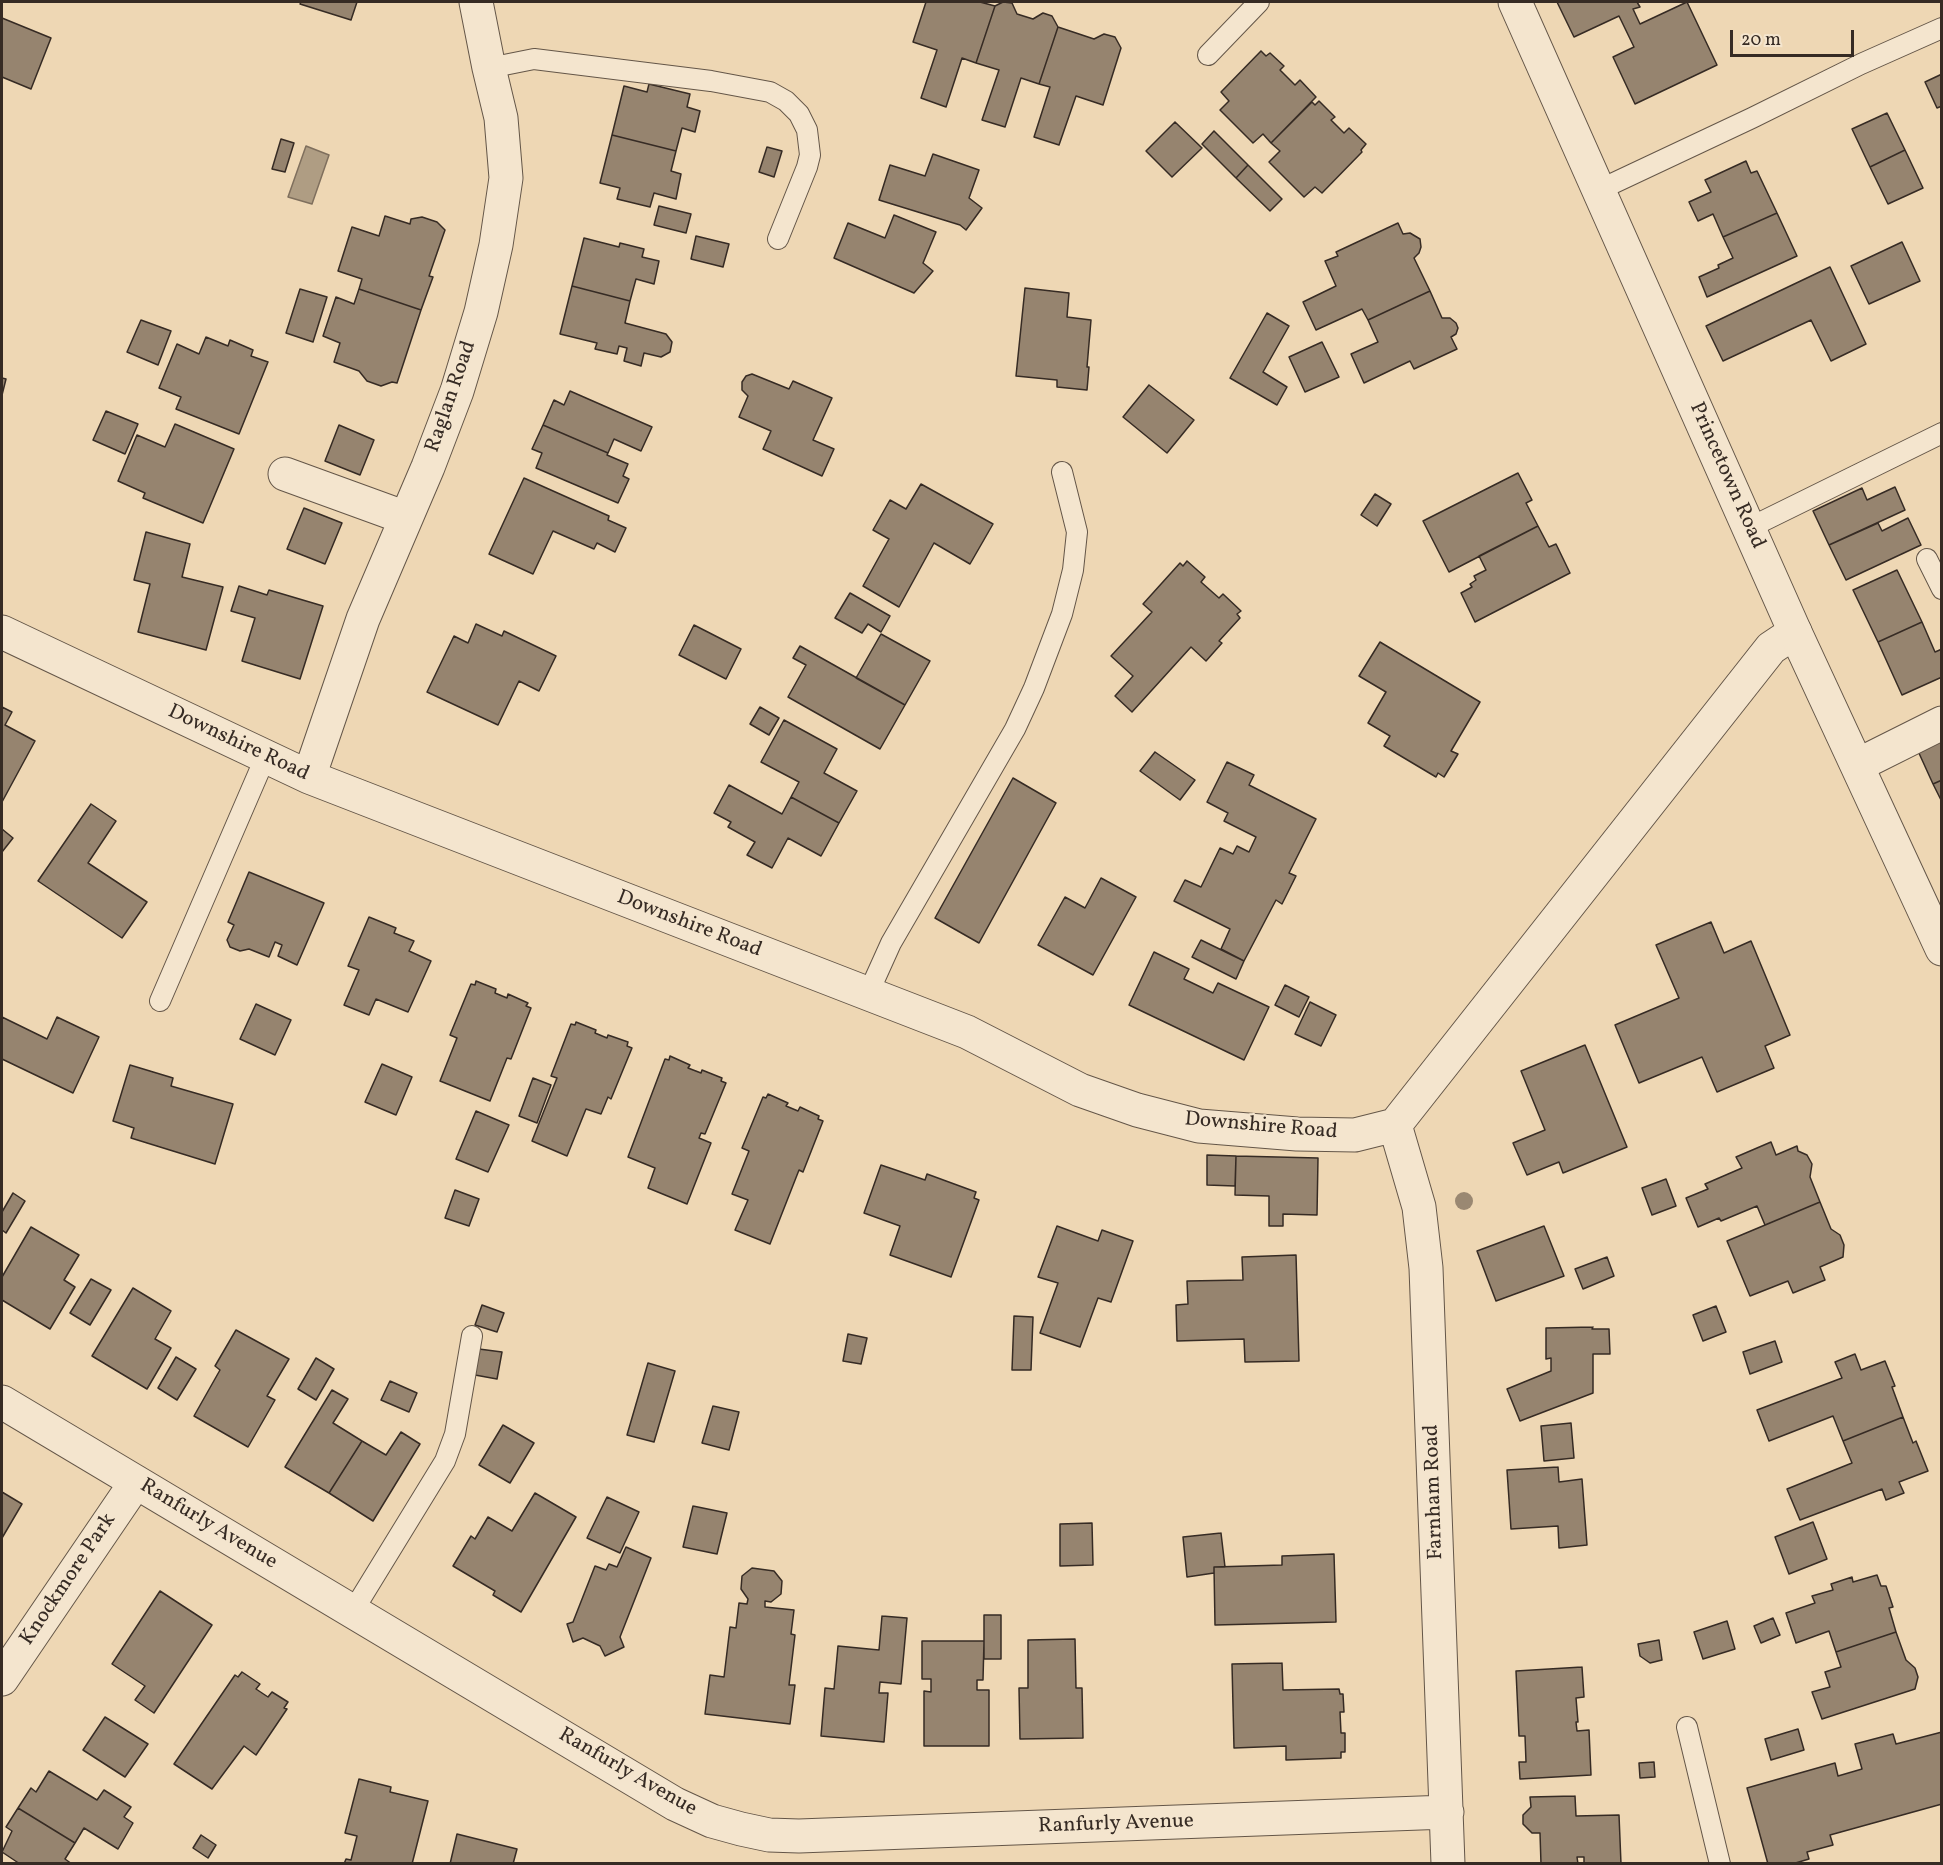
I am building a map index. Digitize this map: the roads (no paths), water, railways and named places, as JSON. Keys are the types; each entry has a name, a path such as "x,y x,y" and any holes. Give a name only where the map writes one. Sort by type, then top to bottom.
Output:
{"street":[{"name":"Raglan Road","path":"309,777 363,619 428,467 457,391 481,312 496,245 506,178 501,117 476,2"},
{"name":"Princetown Road","path":"1515,2 1795,632 1941,949"},
{"path":"285,474 406,518"},
{"name":"Downshire Road","path":"2,632 309,777 967,1032 1080,1090 1137,1110 1199,1126 1297,1134 1355,1135 1395,1125"},
{"path":"1395,1125 1771,648 1795,632"},
{"path":"1858,765 1941,723"},
{"name":"Farnham Road","path":"1395,1125 1419,1207 1426,1268 1448,1863"},
{"name":"Ranfurly Avenue","path":"2,1402 675,1804 712,1821 769,1835 799,1836 1447,1812"},
{"name":"Knockmore Park","path":"2,1679 136,1482"}],"lane":[{"path":"1208,55 1258,2"},
{"path":"1599,190 1941,27"},
{"path":"489,68 534,59 711,81 770,92 786,101 799,114 807,130 810,155 778,239"},
{"path":"1749,528 1941,433"},
{"path":"868,994 891,943 1015,729 1034,688 1062,614 1073,570 1077,532 1062,472"},
{"path":"1928,559 1941,589"},
{"path":"160,1001 265,758"},
{"path":"353,1611 445,1461 455,1434 472,1336"},
{"path":"1687,1728 1720,1863"}]}
